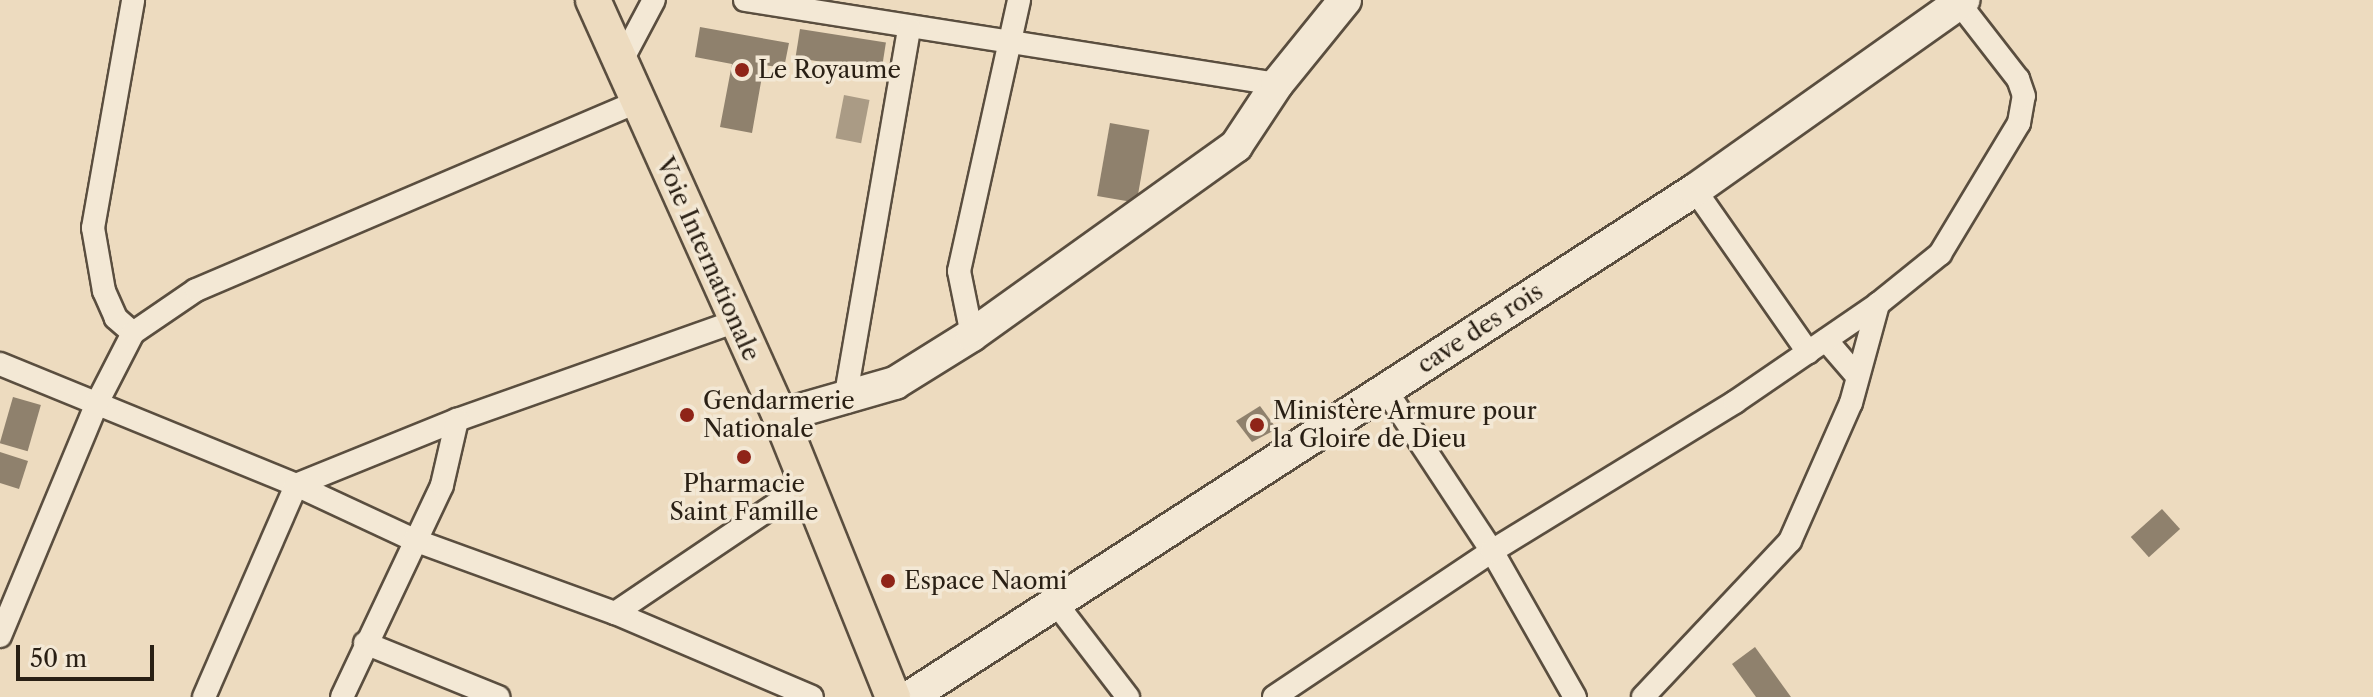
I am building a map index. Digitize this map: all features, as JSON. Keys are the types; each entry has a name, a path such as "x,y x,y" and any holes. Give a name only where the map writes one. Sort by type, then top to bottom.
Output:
{"main road":[{"name":"Voie Internationale","path":"593,0 780,416 893,697"}],"street":[{"path":"133,0 93,228 104,291 116,318 133,333"},
{"path":"621,62 654,0"},
{"path":"745,0 1012,45 1277,84"},
{"path":"972,335 959,271 1012,45 1019,0"},
{"path":"780,416 845,400 895,383 972,335 1236,146 1277,84 1345,0"},
{"path":"1274,697 1492,551 1817,346 1878,304 1955,237 2019,123 2024,96 2018,79 1961,2"},
{"name":"cave des rois","path":"910,697 1695,190 1961,2"},
{"path":"845,400 909,28"},
{"path":"0,636 97,403 133,333 196,290 637,102"},
{"path":"1695,190 1817,346 1857,376"},
{"path":"1643,697 1790,541 1851,403 1878,304"},
{"path":"204,697 296,485 457,420 737,321"},
{"path":"0,364 296,485 414,540 615,613 812,697"},
{"path":"1385,389 1492,551 1575,697"},
{"path":"342,697 442,485 457,420"},
{"path":"615,613 808,483"},
{"path":"1055,602 1128,697"},
{"path":"365,643 498,697"}],"shaded area":[{"path":"844,95 870,100 861,143 836,138"}],"building":[{"path":"700,27 789,43 784,68 764,65 752,133 720,127 732,64 695,57"},
{"path":"800,29 886,43 881,71 795,58"},
{"path":"1110,123 1149,130 1137,203 1097,196"},
{"path":"13,397 41,405 28,451 0,443"},
{"name":"Ministère Armure pour la Gloire de Dieu","path":"1260,406 1277,429 1252,442 1236,421"},
{"path":"0,452 28,461 19,489 0,483"},
{"path":"2162,509 2180,529 2149,557 2131,537"},
{"path":"1755,647 1791,697 1756,697 1732,664"}],"place":[{"name":"Le Royaume","path":"742,70"},
{"name":"Gendarmerie Nationale","path":"687,415"},
{"name":"Ministère Armure pour la Gloire de Dieu","path":"1257,425"},
{"name":"Pharmacie Saint Famille","path":"744,457"},
{"name":"Espace Naomi","path":"888,581"}]}
